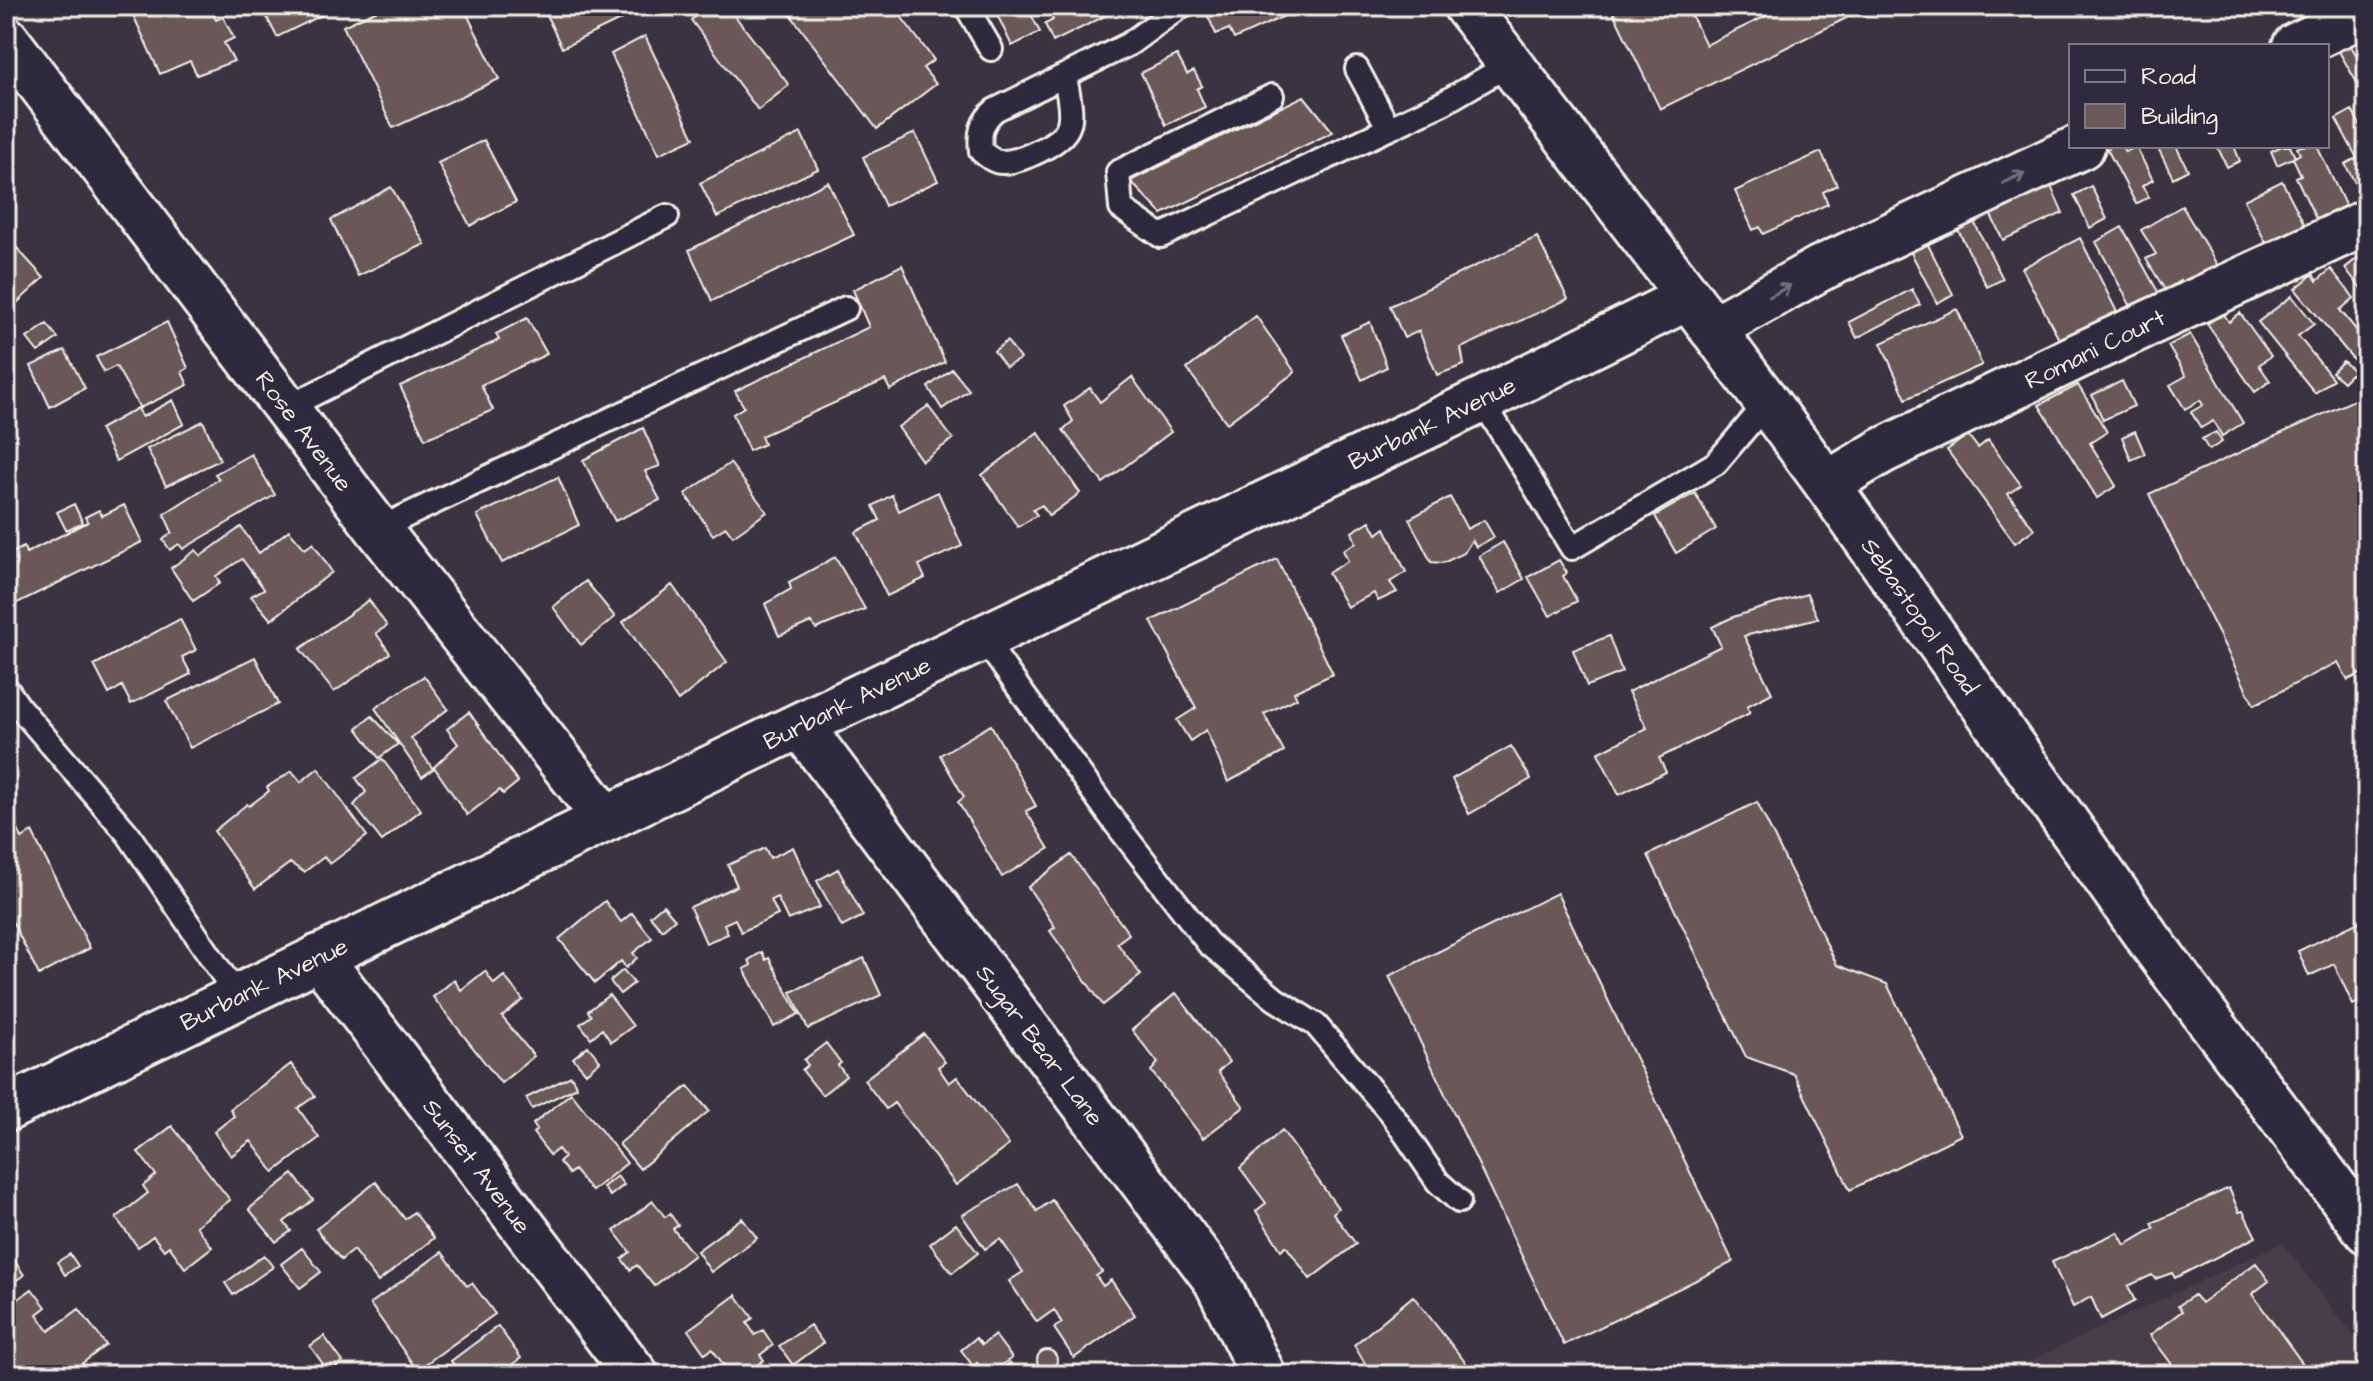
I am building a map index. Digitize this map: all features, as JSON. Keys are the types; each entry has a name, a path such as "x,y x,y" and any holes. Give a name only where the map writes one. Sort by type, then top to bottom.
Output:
{"street":[{"name":"Sebastopol Road","path":"1466,6 1701,313 1827,484 2148,938 2367,1231"},
{"path":"2299,44 2367,12"},
{"name":"Rose Avenue","path":"6,39 378,529 606,819"},
{"path":"1701,313 1819,269 2078,148"},
{"name":"Romani Court","path":"1827,484 1882,451 2367,222"},
{"name":"Burbank Avenue","path":"6,1109 1482,400 1701,313"},
{"name":"Sugar Bear Lane","path":"800,725 1216,1280 1263,1375"},
{"name":"Sunset Avenue","path":"319,957 636,1375"}],"lane":[{"path":"966,6 991,49"},
{"path":"1065,77 1068,127 1056,142 1042,150 1002,162 991,159 981,151 981,129 985,118 995,110 1129,44 1181,6"},
{"path":"1272,96 1118,172 1121,208 1161,236 1445,102 1510,64"},
{"path":"1357,69 1389,129"},
{"path":"286,408 667,216"},
{"path":"378,529 846,308"},
{"path":"1482,400 1572,548 1716,463 1767,403"},
{"path":"983,638 1116,824 1208,943 1275,999 1316,1025 1393,1116 1438,1182 1459,1201"},
{"path":"6,688 128,834 238,997"}],"shaded area":[{"path":"2282,1243 2367,1354 2367,1375 2000,1375"}],"building":[{"path":"129,6 176,6 177,10 188,6 209,6 216,20 223,17 234,38 224,43 234,61 197,75 190,61 160,74"},
{"path":"261,6 318,6 322,15 277,37"},
{"path":"386,6 463,6 499,79 393,128 343,26"},
{"path":"542,6 649,6 562,48"},
{"path":"708,6 727,6 789,85 758,110 691,20"},
{"path":"784,6 893,6 934,60 923,68 936,84 877,129"},
{"path":"993,6 1027,6 1040,32 1012,46"},
{"path":"1046,6 1125,6 1053,42 1045,24 1053,20"},
{"path":"1221,6 1299,6 1300,9 1234,39 1229,29 1216,34 1207,14"},
{"path":"1610,6 1687,6 1706,45 1787,6 1871,6 1660,109"},
{"path":"645,36 694,138 659,154 611,54"},
{"path":"2348,41 2367,73 2367,84 2360,88 2337,48"},
{"path":"1177,55 1187,74 1194,71 1202,86 1197,89 1205,107 1166,125 1141,73"},
{"path":"1304,96 1333,132 1162,214 1130,181"},
{"path":"2352,110 2367,138 2367,196 2363,198 2345,164 2357,158 2336,119"},
{"path":"801,133 818,169 717,217 700,183"},
{"path":"915,133 938,181 885,206 863,157"},
{"path":"484,140 516,202 470,226 438,163"},
{"path":"2123,148 2125,152 2137,148 2153,180 2142,186 2149,197 2136,204 2107,149"},
{"path":"2158,148 2177,148 2188,170 2173,178"},
{"path":"2218,148 2235,148 2240,161 2227,167"},
{"path":"2291,148 2295,157 2277,165 2271,151"},
{"path":"2297,148 2318,148 2347,209 2331,218 2329,213 2316,219 2296,177 2301,175 2293,158 2300,154"},
{"path":"1821,152 1837,185 1823,192 1828,204 1763,234 1760,227 1753,230 1735,191"},
{"path":"2046,175 2063,213 2003,240 1985,203"},
{"path":"2282,181 2307,229 2269,249 2244,200"},
{"path":"828,182 854,235 712,301 689,250"},
{"path":"2091,186 2107,219 2090,228 2074,195"},
{"path":"391,187 425,244 358,276 331,220"},
{"path":"2182,206 2219,268 2184,288 2180,281 2165,290 2146,259 2156,254 2141,230"},
{"path":"1970,214 2003,279 1987,287 1954,222"},
{"path":"2122,227 2162,299 2135,314 2096,242"},
{"path":"1921,231 1953,294 1937,303 1904,239"},
{"path":"6,236 44,278 8,311 6,309"},
{"path":"1537,237 1568,299 1461,348 1464,365 1437,375 1419,331 1404,338 1390,306"},
{"path":"2080,238 2121,320 2064,349 2022,268"},
{"path":"2364,253 2367,257 2367,296 2345,268"},
{"path":"902,265 945,362 890,390 885,380 761,436 764,444 749,451 733,414 744,407 735,391 869,327 853,290"},
{"path":"2331,269 2354,298 2340,310 2367,343 2367,367 2363,371 2295,289 2313,274 2317,281"},
{"path":"1912,289 1920,305 1857,338 1849,322"},
{"path":"2292,296 2314,324 2298,336 2333,379 2315,393 2258,322"},
{"path":"1957,309 1982,365 1906,399 1881,343"},
{"path":"2223,313 2229,322 2240,313 2271,356 2259,365 2270,381 2255,392 2207,324"},
{"path":"1256,316 1295,372 1227,423 1187,369"},
{"path":"527,318 547,354 481,385 493,410 425,439 400,386 499,340 496,334"},
{"path":"167,322 188,368 182,372 188,385 140,408 116,366 104,372 96,357"},
{"path":"1370,322 1387,367 1362,380 1341,335"},
{"path":"47,324 58,338 38,352 27,338"},
{"path":"2190,334 2243,423 2222,436 2213,421 2201,428 2191,412 2203,405 2200,400 2185,409 2170,385 2186,376 2168,346"},
{"path":"1007,341 1020,359 1006,367 994,351"},
{"path":"65,350 85,388 50,407 31,366"},
{"path":"2343,361 2354,371 2343,382 2332,372"},
{"path":"952,369 969,390 942,409 928,387"},
{"path":"1132,377 1171,432 1103,483 1063,430 1073,421 1064,406 1090,388 1100,402"},
{"path":"2122,381 2134,406 2103,420 2092,395"},
{"path":"2078,385 2107,432 2090,443 2116,486 2097,498 2039,405"},
{"path":"2367,394 2367,671 2348,680 2338,662 2254,705 2149,494"},
{"path":"173,400 184,424 116,461 100,429 138,408 142,417"},
{"path":"928,406 953,439 922,461 898,427"},
{"path":"203,421 220,460 166,486 147,449"},
{"path":"643,428 660,466 645,471 660,500 615,521 583,460"},
{"path":"2135,431 2145,454 2131,460 2122,437"},
{"path":"1038,432 1080,493 1049,516 1042,505 1033,510 1037,515 1018,527 982,475"},
{"path":"2216,432 2222,442 2209,450 2202,439"},
{"path":"1968,435 1978,448 1988,440 2021,485 2008,494 2034,529 2015,543 1947,450"},
{"path":"251,454 275,495 183,549 179,544 170,550 163,540 172,532 164,514 219,479 215,474"},
{"path":"730,463 767,512 733,536 726,527 713,535 685,494"},
{"path":"558,477 579,525 502,563 477,515"},
{"path":"938,492 962,546 919,565 925,578 887,596 856,532 880,520 873,506 892,495 899,511"},
{"path":"1695,493 1716,529 1676,553 1655,516"},
{"path":"1450,497 1467,529 1484,520 1494,537 1476,547 1472,540 1464,553 1443,563 1431,562 1409,519"},
{"path":"74,504 83,523 66,530 57,512"},
{"path":"124,505 142,542 7,608 6,563 12,560 10,554 24,547 26,553 88,522 85,517 99,510 102,516"},
{"path":"1370,521 1377,534 1385,528 1406,572 1390,582 1397,592 1378,601 1374,593 1347,607 1328,573 1348,561 1343,550 1356,543 1352,532"},
{"path":"241,527 259,553 289,530 305,549 313,543 332,572 271,620 251,596 264,589 242,559 216,576 220,583 193,601 171,568 196,550 201,556"},
{"path":"1503,542 1524,579 1500,593 1479,556"},
{"path":"835,557 865,609 816,629 811,622 779,636 765,604 791,589 789,582"},
{"path":"1277,559 1333,674 1294,692 1297,698 1264,714 1284,752 1228,782 1206,730 1190,741 1177,720 1196,708 1151,621"},
{"path":"1559,560 1567,573 1563,576 1577,601 1550,616 1528,577"},
{"path":"586,581 615,617 581,645 553,607"},
{"path":"672,585 727,662 678,701 623,622"},
{"path":"1807,594 1818,618 1744,636 1772,693 1747,706 1750,713 1659,758 1666,772 1619,795 1598,753 1647,728 1628,692 1721,646 1712,627 1733,617"},
{"path":"369,600 387,626 376,633 390,653 334,692 300,649"},
{"path":"180,619 196,650 182,657 191,674 131,704 122,686 109,694 94,665"},
{"path":"1609,636 1622,672 1587,686 1573,650"},
{"path":"255,657 278,704 190,748 166,701"},
{"path":"424,676 448,709 411,738 433,769 422,777 375,708"},
{"path":"469,712 518,782 503,794 500,790 467,815 434,767 458,744 447,729"},
{"path":"372,716 398,744 379,758 357,728"},
{"path":"991,725 1036,806 1026,811 1049,849 1002,877 958,802 964,797 940,755"},
{"path":"1511,746 1531,779 1469,814 1452,779"},
{"path":"382,759 421,810 382,841 354,805 366,792 356,778"},
{"path":"318,768 367,836 330,864 324,857 304,872 290,863 255,889 214,831 247,804 249,806 269,791 267,787 292,771 301,782"},
{"path":"1757,802 1837,965 1887,984 1961,1135 1850,1190 1794,1074 1746,1057 1648,855"},
{"path":"6,806 22,838 32,832 90,948 39,975 6,909"},
{"path":"793,847 820,907 788,920 777,897 771,900 778,915 741,932 735,919 724,924 728,934 706,943 690,907 737,886 728,865 765,848 770,858"},
{"path":"1071,855 1129,934 1117,943 1141,975 1103,1005 1050,931 1055,927 1028,887"},
{"path":"838,869 863,916 842,927 817,881"},
{"path":"1557,893 1733,1262 1564,1345 1389,976"},
{"path":"605,901 621,922 632,913 652,938 633,953 637,958 626,968 621,961 595,983 559,939"},
{"path":"663,905 675,919 662,930 650,916"},
{"path":"2367,918 2367,998 2353,1005 2334,964 2309,976 2298,951"},
{"path":"762,952 766,960 769,958 799,1014 774,1027 744,969 751,965 749,960"},
{"path":"864,958 881,995 808,1029 791,992"},
{"path":"623,970 634,983 620,994 610,981"},
{"path":"485,971 494,984 504,976 523,1000 502,1017 534,1056 501,1083 433,997 454,980 461,990"},
{"path":"1176,993 1229,1062 1218,1072 1244,1107 1203,1138 1151,1071 1158,1063 1132,1030"},
{"path":"609,995 633,1026 611,1042 602,1029 591,1038 580,1024 591,1016 588,1011"},
{"path":"924,1034 945,1062 938,1067 949,1083 957,1077 1009,1145 956,1185 894,1103 886,1109 864,1080"},
{"path":"826,1043 841,1063 838,1065 846,1076 822,1095 802,1070 808,1065 804,1060"},
{"path":"588,1046 600,1061 586,1073 573,1058"},
{"path":"291,1064 315,1096 298,1108 319,1138 274,1172 251,1141 231,1156 214,1132 234,1116 230,1109"},
{"path":"571,1076 577,1087 532,1109 526,1098"},
{"path":"688,1086 709,1111 640,1169 619,1144"},
{"path":"571,1093 627,1163 592,1191 574,1170 569,1174 559,1162 564,1157 558,1149 550,1155 533,1133 537,1130 533,1124"},
{"path":"172,1126 230,1200 196,1226 212,1247 185,1268 169,1246 164,1250 153,1236 138,1247 116,1218 148,1193 143,1186 156,1175 138,1152"},
{"path":"1282,1130 1338,1208 1333,1213 1356,1244 1310,1279 1286,1246 1281,1250 1256,1211 1266,1203 1240,1168"},
{"path":"293,1174 313,1200 284,1222 291,1231 276,1242 249,1209"},
{"path":"617,1176 624,1185 610,1196 603,1187"},
{"path":"376,1182 405,1219 414,1212 434,1238 378,1282 353,1250 341,1260 316,1229"},
{"path":"1018,1184 1037,1211 1052,1200 1102,1272 1096,1276 1103,1286 1111,1280 1135,1315 1074,1358 1054,1328 1062,1323 1054,1310 1037,1322 1009,1281 1023,1272 1000,1239 985,1249 962,1215"},
{"path":"2229,1188 2239,1212 2243,1211 2256,1237 2175,1278 2172,1273 2155,1279 2152,1275 2128,1286 2135,1301 2101,1319 2091,1297 2073,1307 2052,1262 2118,1232 2125,1245 2154,1228 2152,1223"},
{"path":"653,1201 665,1217 670,1214 678,1225 673,1229 694,1255 654,1286 637,1265 630,1270 622,1259 630,1252 614,1231"},
{"path":"742,1218 757,1238 711,1272 697,1251"},
{"path":"956,1224 978,1253 952,1273 930,1244"},
{"path":"6,1248 24,1275 6,1287"},
{"path":"302,1248 321,1272 300,1288 281,1264"},
{"path":"442,1252 467,1286 472,1283 495,1314 417,1370 370,1304"},
{"path":"70,1254 78,1266 65,1275 57,1262"},
{"path":"264,1255 273,1267 233,1295 225,1283"},
{"path":"2256,1263 2269,1281 2252,1294 2311,1375 2180,1375 2150,1335 2182,1311 2178,1306 2194,1295 2201,1303"},
{"path":"32,1289 46,1307 37,1314 49,1331 79,1309 106,1345 67,1375 6,1375 6,1308"},
{"path":"736,1295 753,1318 747,1323 755,1335 763,1330 773,1345 760,1355 764,1360 744,1375 731,1375 712,1349 705,1354 688,1330"},
{"path":"1413,1296 1469,1367 1457,1375 1394,1375 1390,1370 1385,1375 1372,1375 1354,1345"},
{"path":"810,1325 823,1343 793,1365 779,1346"},
{"path":"498,1326 521,1358 513,1364 522,1375 461,1375 451,1361"},
{"path":"995,1335 1012,1358 986,1375 977,1363 973,1366 961,1350 976,1338 982,1345"},
{"path":"324,1336 343,1362 329,1372 310,1346"},
{"path":"1043,1350 1051,1350 1057,1360 1051,1370 1043,1370 1037,1364 1037,1356"},
{"path":"1010,1363 1020,1375 995,1375"}]}
